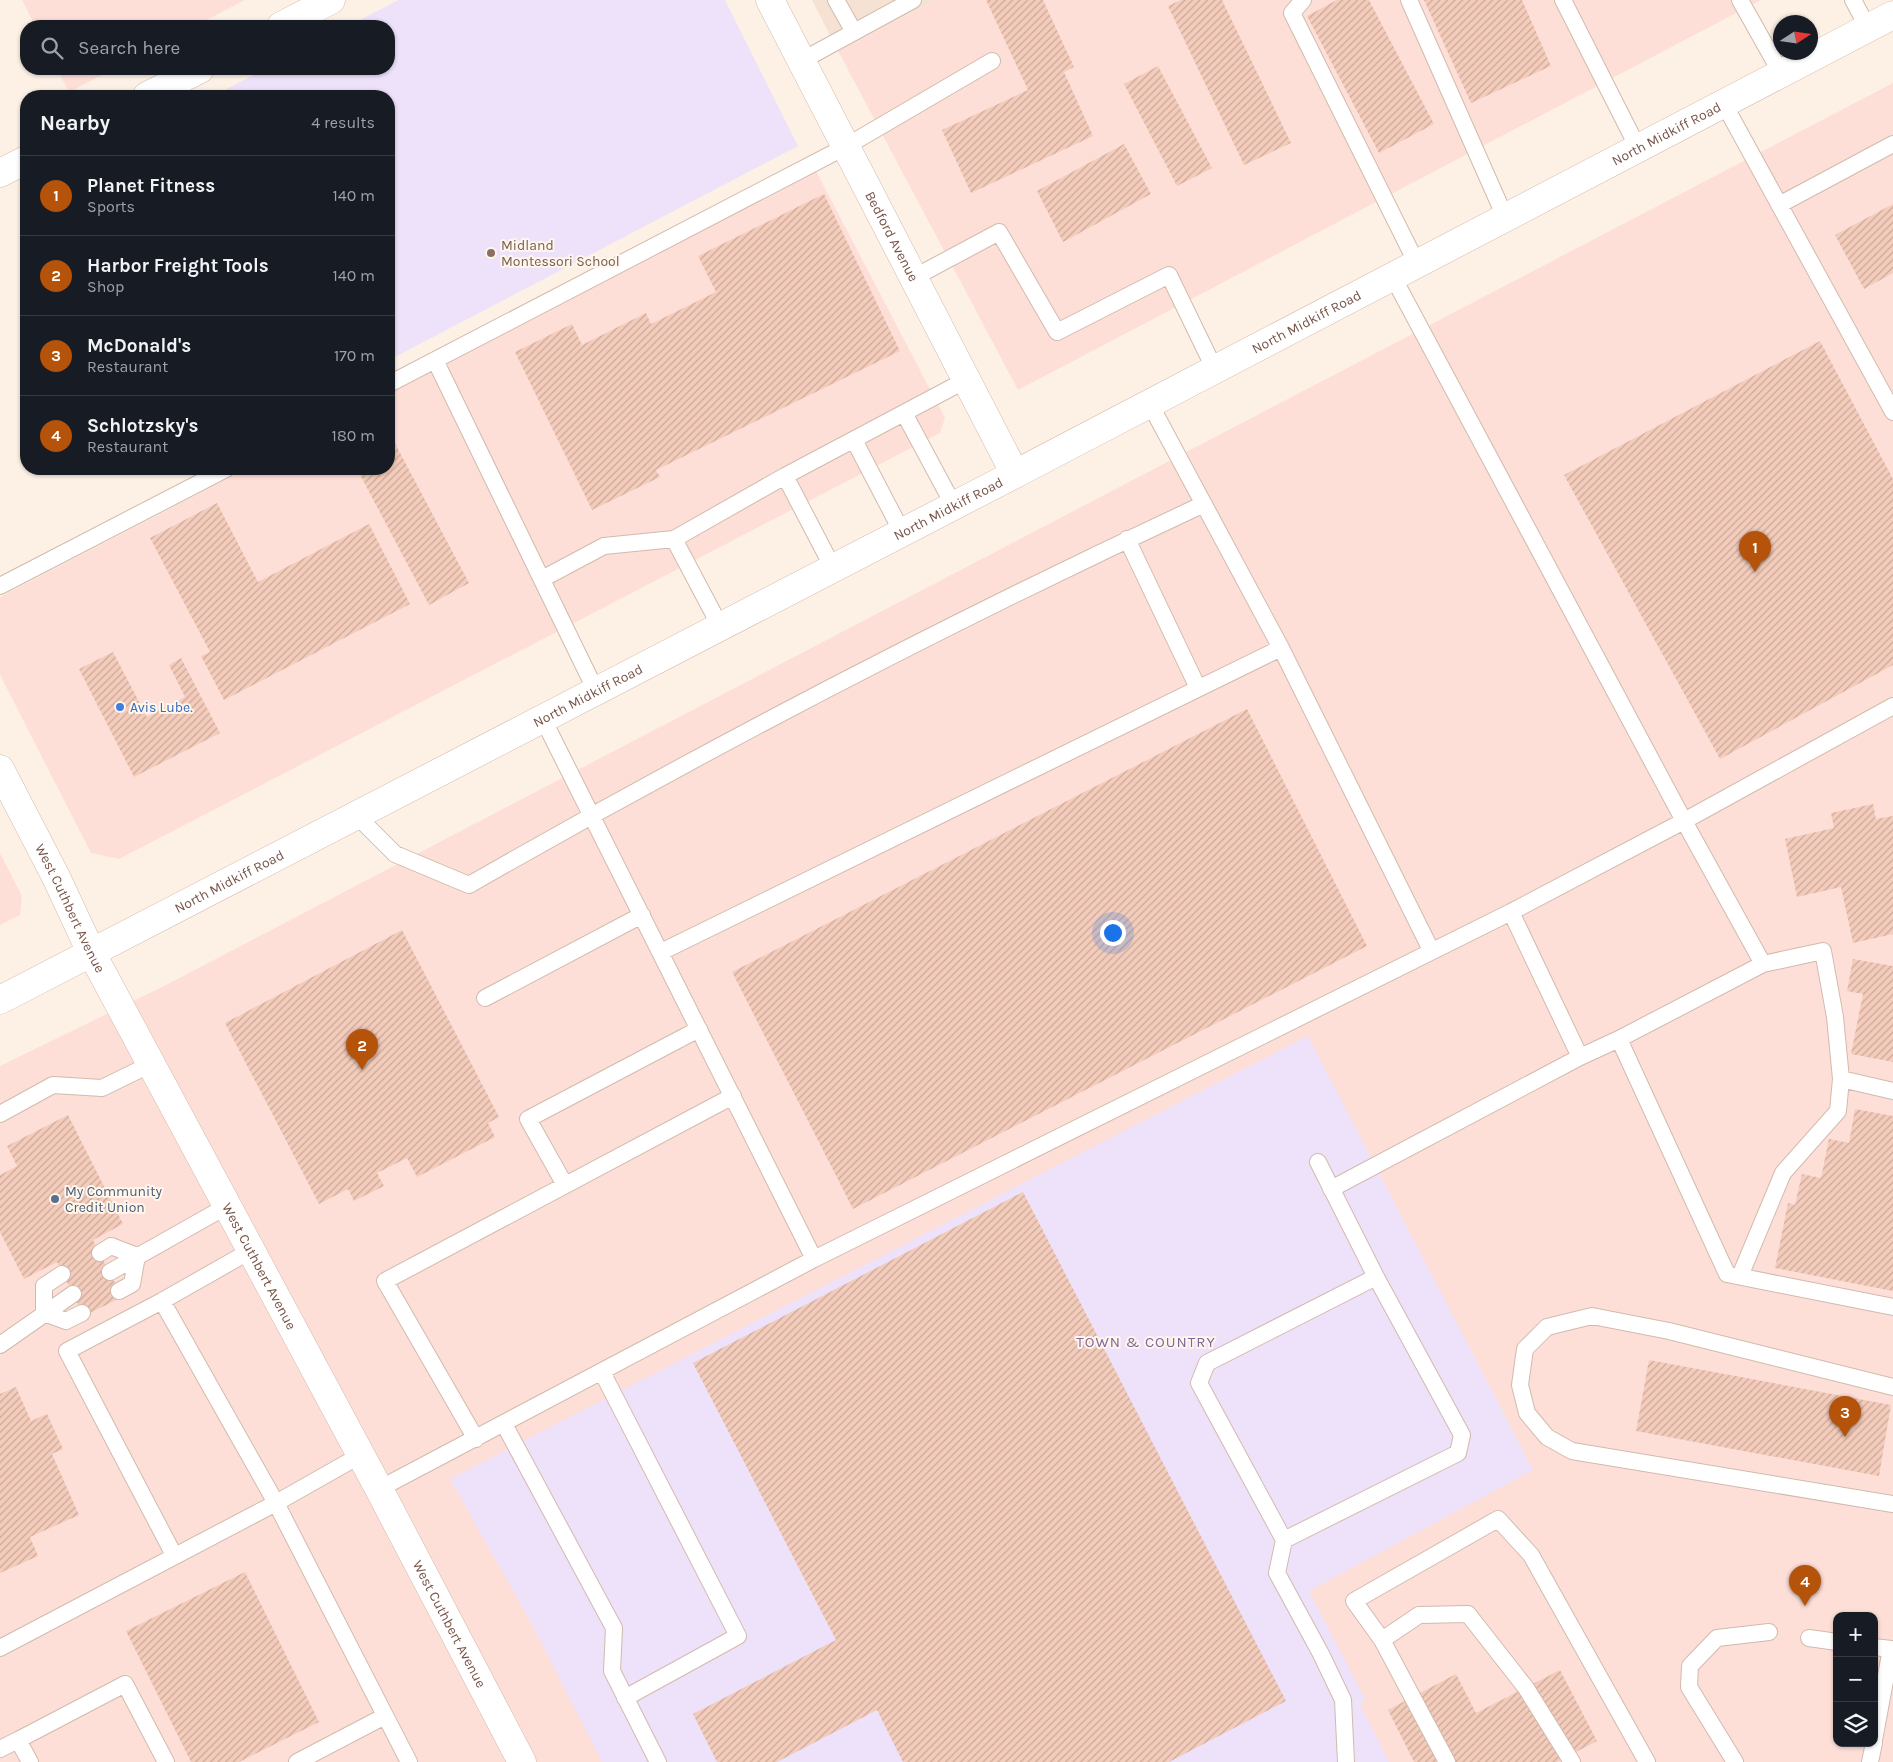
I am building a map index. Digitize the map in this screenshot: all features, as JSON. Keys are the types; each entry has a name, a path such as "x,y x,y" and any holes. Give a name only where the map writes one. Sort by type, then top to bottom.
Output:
{"main road":[{"path":"293,20 332,0"},
{"name":"Bedford Avenue","path":"770,0 1015,474"},
{"name":"North Midkiff Road","path":"0,1000 954,506 1893,15"},
{"path":"160,90 188,75"},
{"path":"0,173 20,163"},
{"name":"West Cuthbert Avenue","path":"0,769 56,877 91,952 359,1456 379,1489 522,1762"}],"lane":[{"path":"836,0 854,32"},
{"path":"801,61 914,0"},
{"path":"1303,0 1292,13 1417,264"},
{"path":"1409,0 1506,217"},
{"path":"1563,0 1638,148"},
{"path":"1740,0 1781,74"},
{"path":"1853,0 1868,28"},
{"path":"395,381 845,147 992,61"},
{"path":"1724,104 1893,412"},
{"path":"1779,205 1893,144"},
{"path":"913,278 1000,232 1057,332 1169,276 1215,370"},
{"path":"1393,277 1684,821 1763,964"},
{"path":"435,360 596,691"},
{"path":"542,579 604,546 674,539 785,476 966,380"},
{"path":"1150,404 1281,648 1431,950"},
{"path":"904,413 954,506"},
{"path":"854,440 902,532"},
{"path":"0,586 214,475"},
{"path":"785,476 833,568"},
{"path":"356,815 395,854 469,885 591,815 732,740 1077,562 1204,504"},
{"path":"674,539 720,626"},
{"path":"1127,539 1198,688"},
{"path":"661,952 1281,648"},
{"path":"379,1489 814,1259 1431,950 1511,912 1684,821 1893,706"},
{"path":"543,718 814,1259"},
{"path":"1511,912 1580,1057"},
{"path":"485,998 642,915"},
{"path":"1331,1189 1580,1057 1619,1039 1763,964 1822,951 1836,1018 1841,1079 1838,1110 1783,1173 1740,1276"},
{"path":"565,1185 528,1120 699,1029"},
{"path":"1619,1039 1727,1274 1893,1307"},
{"path":"0,1114 53,1085 102,1088 151,1064"},
{"path":"1841,1079 1893,1091"},
{"path":"476,1438 385,1280 733,1096"},
{"path":"1284,1540 1458,1454 1462,1435 1376,1277 1318,1162"},
{"path":"110,1272 227,1206"},
{"path":"100,1253 112,1246 137,1256"},
{"path":"174,1555 67,1351 250,1252"},
{"path":"119,1291 132,1284 137,1256"},
{"path":"44,1313 44,1286 62,1274"},
{"path":"1346,1762 1343,1700 1321,1654 1277,1572 1284,1540 1199,1383 1207,1363 1376,1277"},
{"path":"0,1345 73,1294"},
{"path":"162,1301 276,1503 410,1762"},
{"path":"44,1313 66,1321 82,1313"},
{"path":"1893,1387 1669,1331 1592,1316 1547,1327 1525,1349 1520,1385 1527,1413 1547,1437 1572,1451 1893,1504"},
{"path":"602,1372 738,1636 625,1698"},
{"path":"504,1424 614,1628 612,1671 658,1762"},
{"path":"0,1648 276,1503 359,1456"},
{"path":"1447,1762 1382,1640 1354,1601 1498,1519 1531,1556 1647,1762"},
{"path":"1382,1640 1419,1615 1468,1614 1526,1688 1572,1762"},
{"path":"1735,1762 1689,1687 1690,1666 1717,1638 1769,1632"},
{"path":"1809,1638 1833,1641"},
{"path":"1878,1647 1892,1649 1878,1721"},
{"path":"0,1749 125,1684 166,1762"},
{"path":"297,1762 385,1716"},
{"path":"18,1740 30,1762"},
{"path":"1870,1762 1873,1747"}],"shaded area":[{"path":"22,0 245,0 207,20 32,20"},
{"name":"Midland Montessori School","path":"399,0 725,0 798,146 395,357 395,90 225,90 254,75 395,75 395,20 360,20"},
{"path":"812,0 936,0 838,51"},
{"path":"936,0 1761,0 1018,390 838,51"},
{"path":"60,75 102,75 73,90 68,90"},
{"path":"1893,83 1893,1762 0,1762 0,1066 164,986"},
{"path":"816,171 945,418 940,433 119,859 91,853 0,675 0,597 234,475 395,475 395,391"},
{"path":"0,853 22,896 20,915 0,925"},
{"path":"1308,1036 1533,1470 1309,1591 1366,1701 1360,1704 1389,1762 602,1762 529,1619 450,1479"}],"building":[{"path":"986,0 1043,0 1074,67 1064,72 1093,136 971,193 942,130 1028,90"},
{"path":"1181,0 1222,0 1291,143 1244,165 1168,6"},
{"path":"1337,0 1369,0 1434,124 1379,153 1307,16"},
{"path":"1424,0 1522,0 1551,66 1471,103"},
{"path":"1158,66 1212,168 1177,186 1124,84"},
{"path":"1124,144 1151,194 1063,242 1037,191"},
{"path":"824,194 900,351 656,470 660,477 592,510 515,352 572,324 582,345 646,313 651,324 716,292 698,256"},
{"path":"1893,204 1893,273 1864,289 1835,235"},
{"path":"1820,341 1893,479 1893,665 1720,759 1564,475"},
{"path":"395,443 469,583 429,605 360,475 395,475"},
{"path":"217,503 258,582 369,524 410,604 224,700 201,656 210,652 150,538"},
{"name":"Avis Lube.","path":"113,652 147,717 185,697 169,665 181,658 220,733 134,777 79,669"},
{"path":"1247,709 1367,946 853,1209 732,972"},
{"path":"1873,804 1876,819 1893,816 1893,934 1853,943 1841,887 1797,897 1785,839 1834,828 1831,813"},
{"path":"402,930 499,1117 488,1123 495,1137 417,1177 407,1158 377,1173 384,1186 354,1201 348,1189 319,1204 225,1023"},
{"path":"1853,959 1893,966 1893,1062 1851,1054 1863,994 1847,991"},
{"path":"1855,1109 1893,1116 1893,1291 1775,1268 1788,1203 1795,1205 1802,1174 1821,1178 1829,1139 1849,1143"},
{"name":"My Community Credit Union","path":"68,1115 123,1224 93,1240 122,1297 84,1316 57,1262 24,1279 0,1232 0,1175 17,1166 7,1146"},
{"path":"1023,1192 1286,1701 1169,1762 903,1762 877,1710 777,1762 717,1762 693,1714 836,1640 693,1363"},
{"path":"1649,1360 1891,1405 1879,1476 1636,1431"},
{"path":"16,1387 31,1421 47,1414 63,1449 52,1454 79,1515 30,1537 38,1556 0,1573 0,1394"},
{"path":"245,1572 319,1722 239,1762 191,1762 126,1631"},
{"path":"1560,1670 1597,1741 1557,1762 1414,1762 1388,1710 1456,1674 1476,1713"}],"place":[{"name":"Midland Montessori School","path":"491,253"},
{"name":"Planet Fitness","path":"1755,572"},
{"name":"Avis Lube.","path":"120,707"},
{"name":"Harbor Freight Tools","path":"362,1070"},
{"name":"My Community Credit Union","path":"55,1199"},
{"name":"McDonald's","path":"1845,1437"},
{"name":"Schlotzsky's","path":"1805,1606"}],"district":[{"name":"TOWN & COUNTRY","path":"1146,1342"}]}
